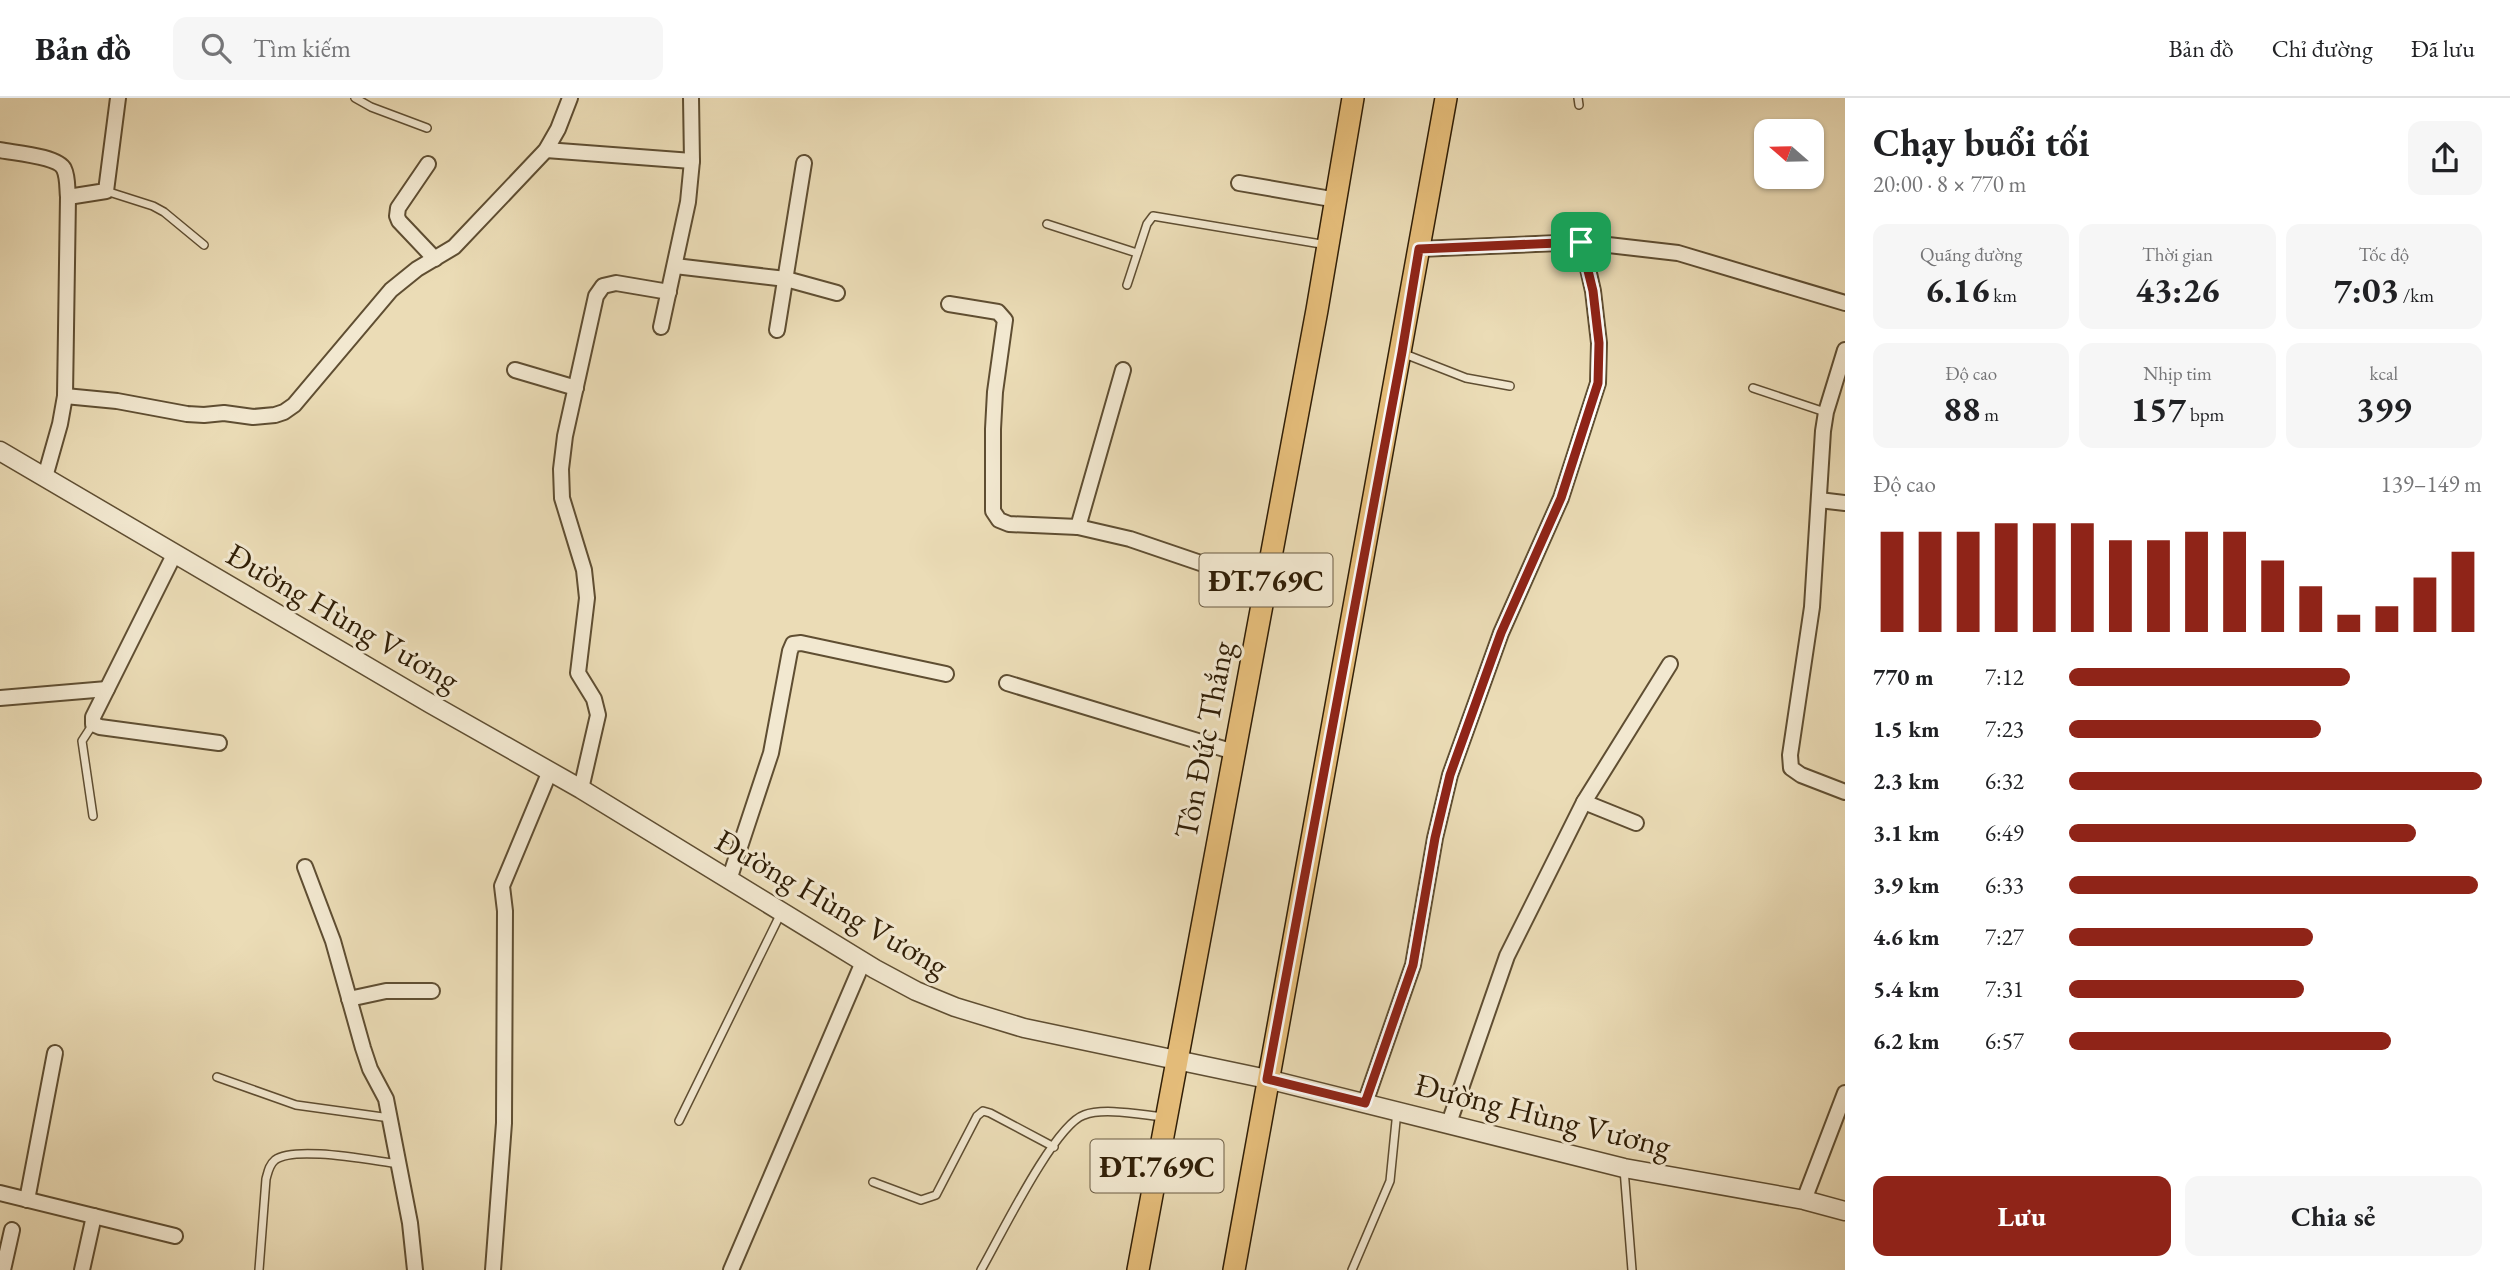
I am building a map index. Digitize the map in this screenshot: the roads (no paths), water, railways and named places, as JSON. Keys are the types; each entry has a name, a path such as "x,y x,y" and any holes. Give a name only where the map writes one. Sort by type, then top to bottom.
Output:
{"main road":[{"name":"Tôn Đức Thắng","path":"1138,1270 1329,246 1353,98"},
{"name":"ĐT.769C","path":"1234,1270 1446,98"}],"street":[{"path":"68,197 106,191 118,98"},
{"path":"65,396 117,401 187,414 224,413 253,416 284,412 294,405 391,290 417,269 454,247 546,150 570,98"},
{"path":"661,327 688,202 692,161 691,98"},
{"path":"0,150 56,160 64,167 68,197 65,396 45,477"},
{"path":"546,150 692,161"},
{"path":"777,330 804,163"},
{"path":"428,164 398,208 397,216 435,259"},
{"path":"1239,183 1337,200"},
{"path":"1419,249 1581,242 1678,253 1845,303"},
{"path":"1365,1103 1413,965 1435,838 1450,775 1501,633 1561,498 1598,383 1599,343 1593,291 1581,242"},
{"path":"676,267 786,279 837,293"},
{"path":"582,789 598,715 594,699 578,673 587,598 584,570 562,498 561,469 564,447 596,296 603,286 616,283 668,292"},
{"path":"949,304 998,312 1005,320 994,416 993,511 999,520 1009,524 1078,527 1152,544 1265,585"},
{"path":"1845,350 1826,412 1812,607 1790,755 1791,768 1801,775 1845,792"},
{"path":"514,370 576,388"},
{"path":"1078,527 1124,370"},
{"name":"Đường Hùng Vương","path":"0,451 431,704 582,789 781,912 916,991 955,1007 1024,1028 1267,1079 1624,1168 1804,1200 1845,1211"},
{"path":"1819,500 1845,503"},
{"path":"175,553 93,717 93,724 219,743"},
{"path":"729,880 771,753 793,644 851,652 946,674"},
{"path":"1449,1123 1507,956 1584,802 1670,664"},
{"path":"1007,683 1234,752"},
{"path":"0,698 107,689"},
{"path":"493,1270 504,1123 505,911 502,886 551,771"},
{"path":"1584,802 1636,822"},
{"path":"305,867 333,941 367,1058 386,1099 400,1164 415,1270"},
{"path":"731,1270 863,961"},
{"path":"349,999 386,991 432,991"},
{"path":"27,1200 55,1053"},
{"path":"1804,1200 1845,1093"},
{"path":"0,1193 175,1237"},
{"path":"82,1270 94,1216"},
{"path":"3,1270 12,1230"}],"lane":[{"path":"355,98 371,107 427,128"},
{"path":"106,191 164,212 204,246"},
{"path":"1127,285 1147,224 1153,215 1329,246"},
{"path":"1048,224 1137,253"},
{"path":"1402,352 1465,377 1510,386"},
{"path":"1753,388 1826,412"},
{"path":"93,724 82,741 93,816"},
{"path":"679,1121 781,912"},
{"path":"217,1077 296,1105 391,1118"},
{"path":"873,1182 921,1199 936,1195 977,1116 983,1111 1054,1147"},
{"path":"1352,1270 1390,1181 1397,1111"},
{"path":"981,1270 1033,1175 1072,1122 1083,1115 1097,1112 1165,1117"},
{"path":"259,1270 266,1179 270,1165 277,1158 311,1153 400,1164"},
{"path":"1624,1168 1632,1270"}]}
